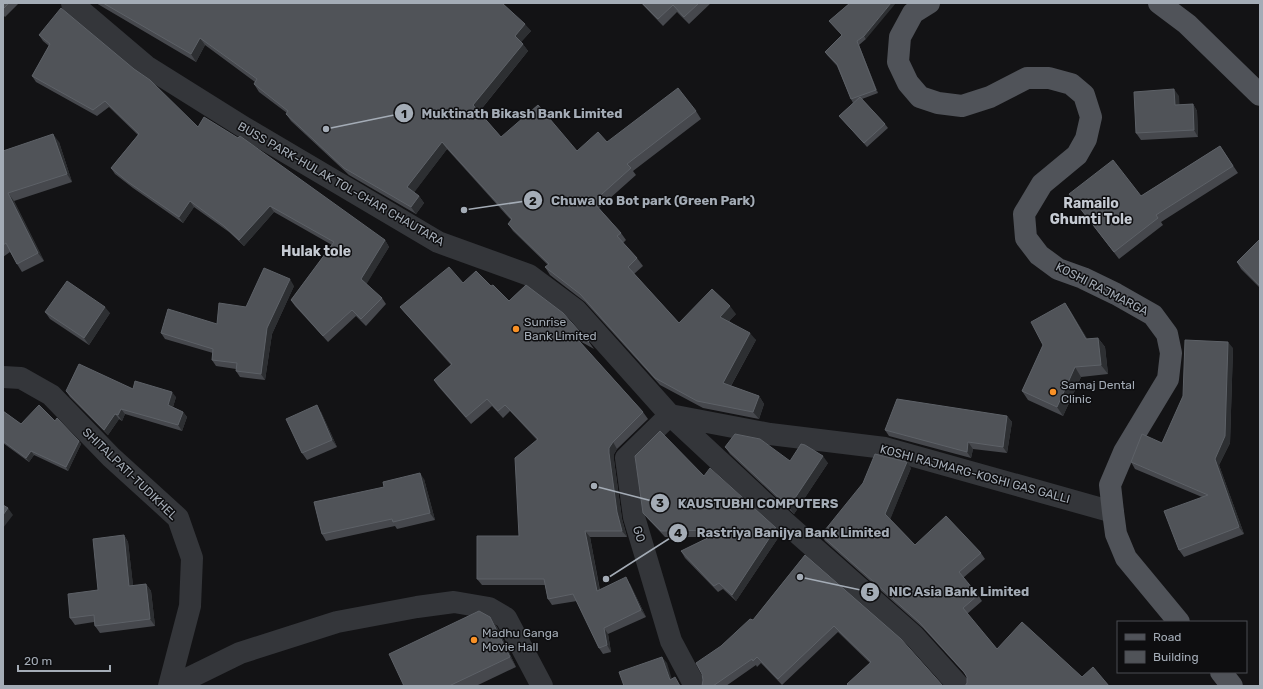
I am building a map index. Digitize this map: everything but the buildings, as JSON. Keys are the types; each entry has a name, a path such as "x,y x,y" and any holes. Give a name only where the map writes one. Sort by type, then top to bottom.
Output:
{"main road":[{"name":"KOSHI RAJMARGA","path":"929,3 913,13 900,37 898,62 908,83 920,97 962,106 990,97 1027,78 1050,78 1071,84 1084,95 1091,117 1086,139 1077,155 1042,184 1024,214 1026,238 1039,254 1058,269 1083,278 1116,294 1153,315 1167,334 1171,353 1168,379 1124,452 1110,485 1116,534 1126,558 1178,621"},
{"path":"1159,3 1187,24 1260,95"},
{"path":"1222,673 1232,686"}],"street":[{"name":"BUSS PARK-HULAK TOL-CHAR CHAUTARA","path":"72,3 146,66 245,128 438,242 529,276 576,310 670,415 787,524 914,636 959,686"},
{"name":"SHITALPATI-TUDIKHEL","path":"3,377 21,378 51,395 111,457 178,518 192,558 190,606 170,686"},
{"name":"KOSHI RAJMARG-KOSHI GAS GALLI","path":"670,415 770,434 885,448 1113,512"},
{"name":"GO","path":"670,415 626,458 634,517 671,641 696,686"},
{"path":"182,686 191,677 240,653 337,622 454,602 489,608 506,618 542,686"}],"place":[{"name":"Muktinath Bikash Bank Limited","path":"326,129"},
{"name":"Chuwa ko Bot park (Green Park)","path":"464,210"},
{"name":"Sunrise Bank Limited","path":"516,329"},
{"name":"Samaj Dental Clinic","path":"1053,392"},
{"name":"KAUSTUBHI COMPUTERS","path":"594,486"},
{"name":"NIC Asia Bank Limited","path":"800,577"},
{"name":"Rastriya Banijya Bank Limited","path":"606,579"},
{"name":"Madhu Ganga Movie Hall","path":"474,640"}],"district":[{"name":"Ramailo Ghumti Tole","path":"1091,212"},
{"name":"Hulak tole","path":"316,251"}]}
